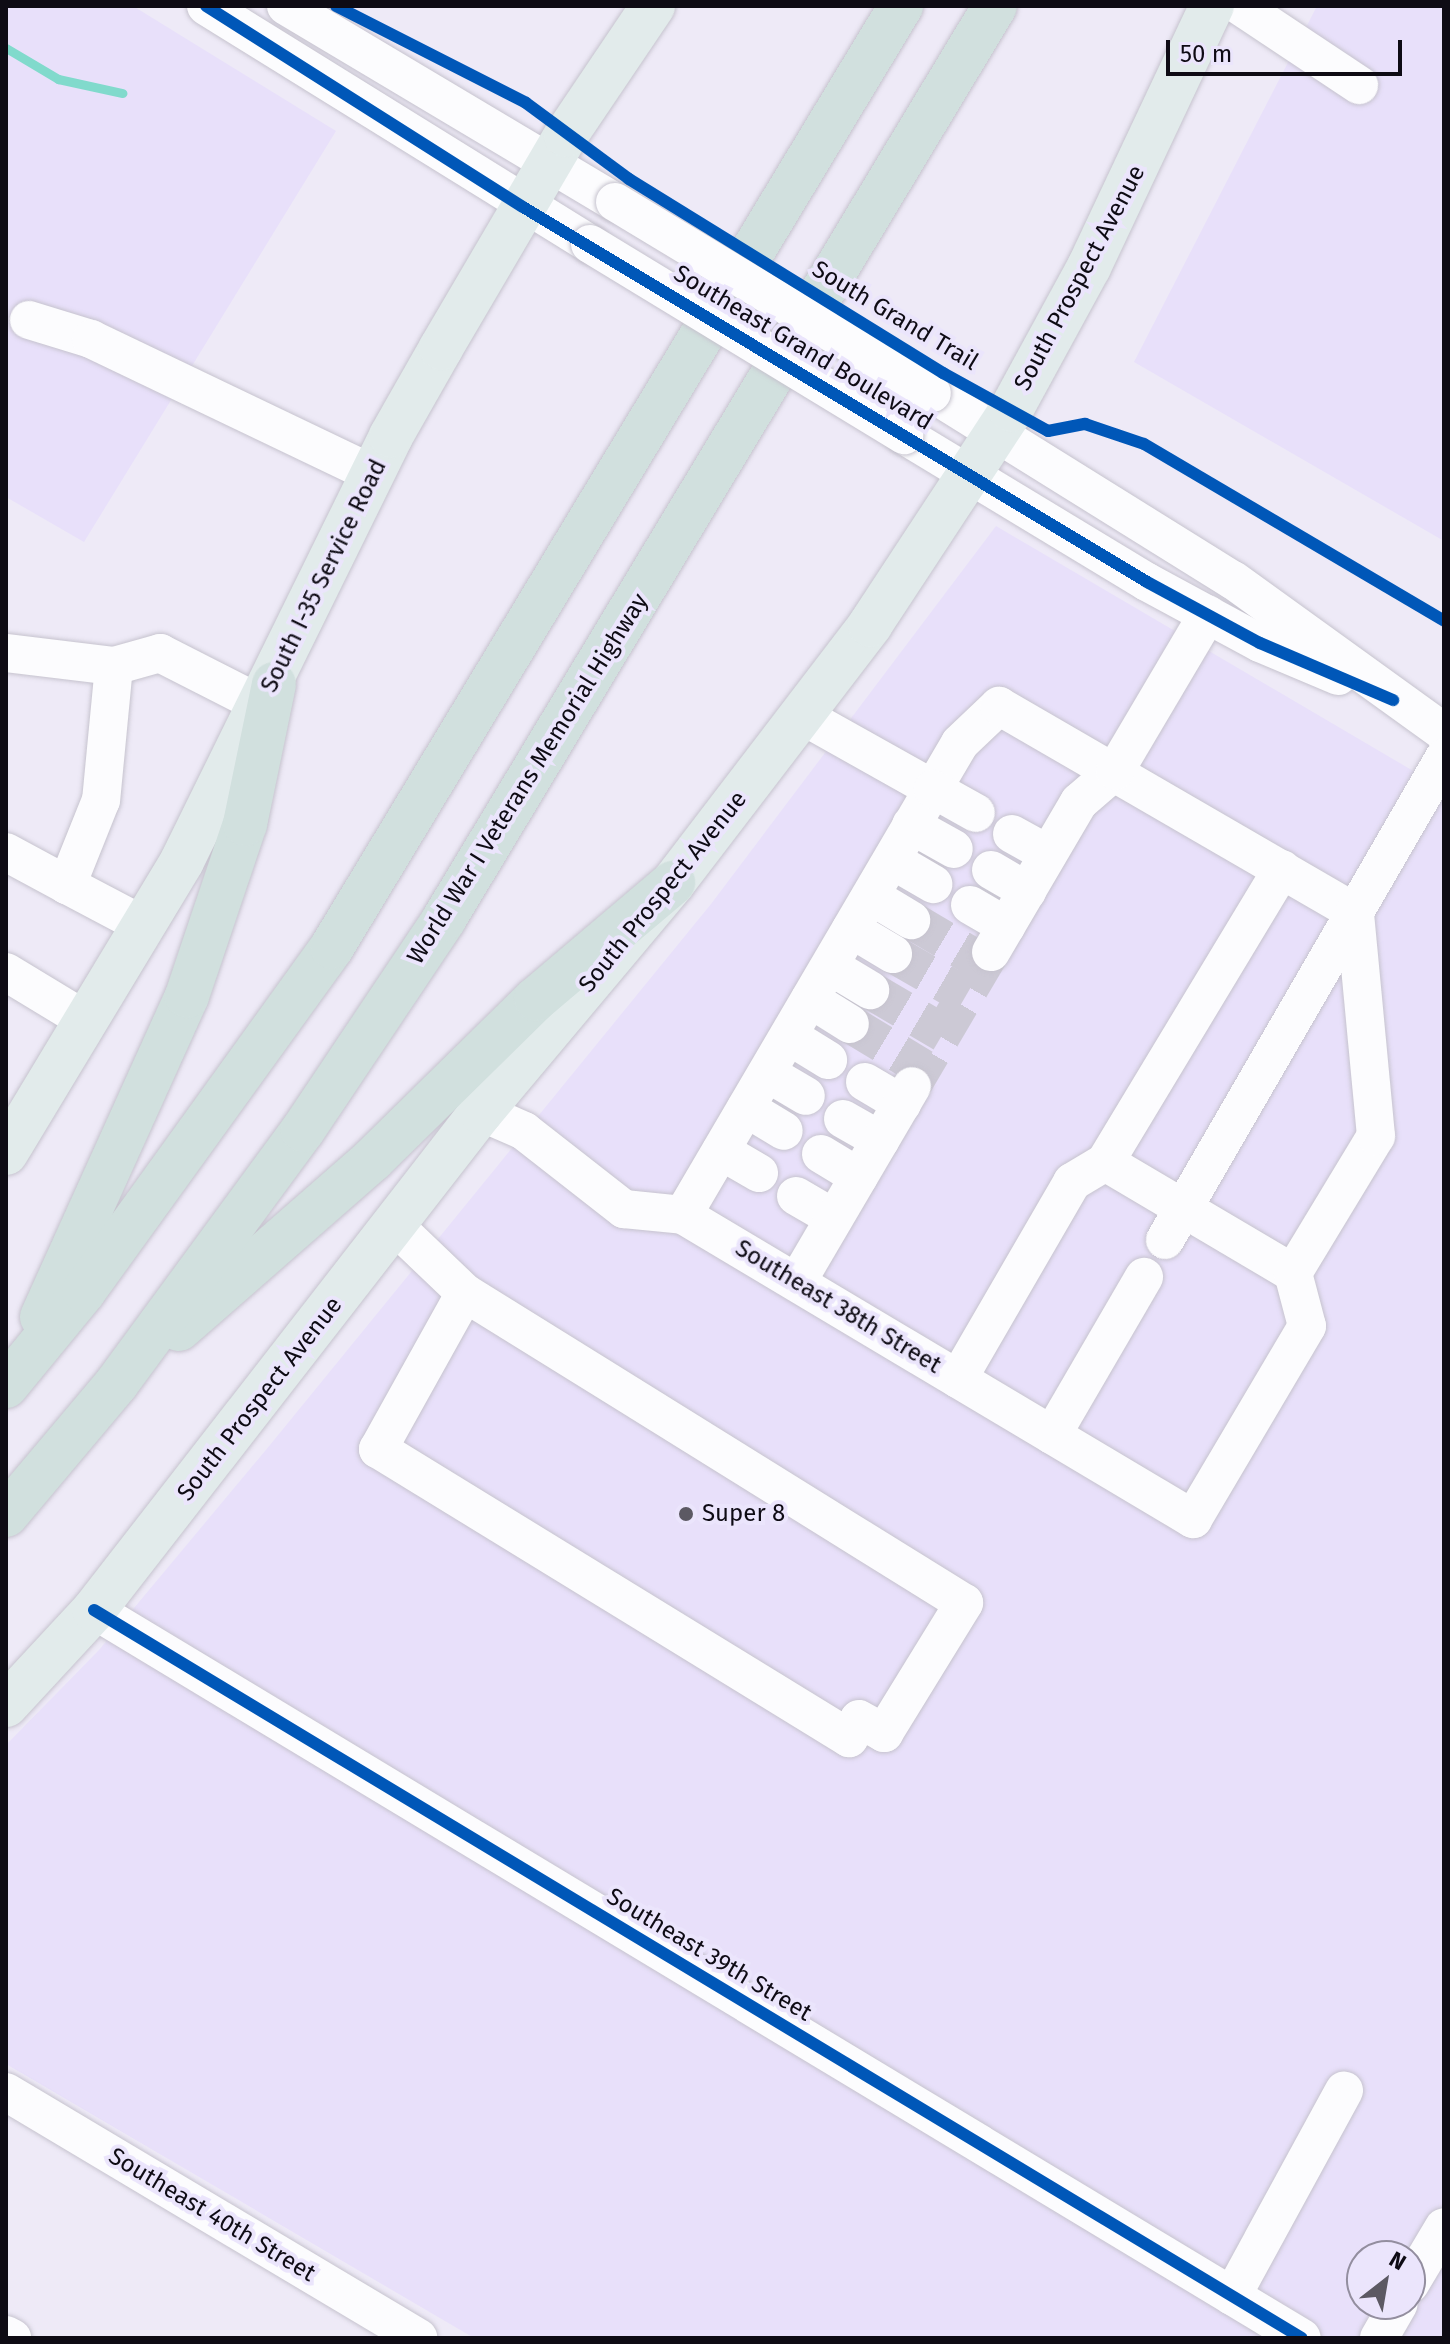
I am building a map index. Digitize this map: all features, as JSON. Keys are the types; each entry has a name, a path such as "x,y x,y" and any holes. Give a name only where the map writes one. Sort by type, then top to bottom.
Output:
{"highway":[{"path":"11,1380 84,1291 332,947 901,6"},
{"name":"World War I Veterans Memorial Highway","path":"6,1515 117,1383 303,1130 444,919 995,6"},
{"path":"11,1380 187,996 245,824 268,694"},
{"path":"117,1383 372,1160 536,999 673,883"}],"main road":[{"name":"South I-35 Service Road","path":"6,1153 143,925 268,694 373,474 523,207 653,6"},
{"name":"South Prospect Avenue","path":"6,1705 94,1610 396,1227 481,1112 673,883 803,716 997,432 1089,267 1212,6"}],"street":[{"name":"Southeast Grand Boulevard","path":"206,6 523,207 590,244 1147,582 1260,643 1393,700"},
{"name":"Southeast Grand Boulevard","path":"286,6 997,432 1233,580 1393,700 1444,732"},
{"path":"1240,6 1359,85"},
{"path":"29,320 91,339 373,474"},
{"path":"970,905 999,939 1079,802 1115,771 1208,614"},
{"path":"6,653 114,666 160,653 268,694"},
{"path":"67,885 101,800 114,666"},
{"path":"683,1215 960,743 999,706 1355,912"},
{"path":"803,716 976,813"},
{"path":"1174,1224 1444,758"},
{"path":"911,825 954,849"},
{"path":"1012,834 1048,854"},
{"path":"6,852 143,925"},
{"path":"892,860 933,884"},
{"path":"958,1379 1072,1182 1105,1162 1282,869"},
{"path":"991,870 1027,891"},
{"path":"871,896 911,920"},
{"path":"1105,1162 1174,1224 1293,1273 1376,1136 1355,912"},
{"path":"851,929 893,954"},
{"path":"830,966 870,990"},
{"path":"6,972 87,1021"},
{"path":"810,999 850,1024"},
{"path":"789,1036 828,1060"},
{"path":"767,1073 806,1096"},
{"path":"797,1282 907,1095 865,1082"},
{"path":"746,1108 784,1131"},
{"name":"Southeast 38th Street","path":"481,1112 524,1131 624,1209 683,1215 1193,1519 1307,1326 1293,1273"},
{"path":"843,1119 880,1140"},
{"path":"721,1151 759,1173"},
{"path":"821,1154 859,1177"},
{"path":"796,1196 834,1218"},
{"path":"396,1227 465,1293 964,1603 884,1733 859,1719 849,1738 378,1449 465,1293"},
{"path":"1052,1435 1144,1277"},
{"name":"Southeast 39th Street","path":"94,1610 1302,2338"},
{"path":"1232,2296 1344,2091"},
{"name":"Southeast 40th Street","path":"6,2092 418,2338"},
{"path":"1426,2257 1444,2227"},
{"path":"1379,2338 1390,2320"},
{"path":"6,2335 12,2338"}],"shaded area":[{"path":"6,6 133,6 336,131 84,542 6,497"},
{"path":"1317,6 1444,6 1444,541 1134,362"},
{"path":"996,526 1444,789 1444,2338 474,2338 6,2064 6,1745 99,1650 711,904"}],"waterway":[{"path":"6,48 58,79 122,93"}],"tunnel":[{"path":"911,920 985,964"},
{"path":"912,1086 991,952"},
{"path":"893,954 966,996"},
{"path":"870,990 943,1033"},
{"path":"850,1024 923,1068"}],"cycle path":[{"path":"206,6 523,207 1147,582 1260,643 1393,700"},
{"name":"South Grand Trail","path":"336,6 526,103 629,179 943,373 1048,431 1085,424 1144,444 1444,621"},
{"path":"94,1610 1302,2338"}],"place":[{"name":"Super 8","path":"686,1514"}]}
